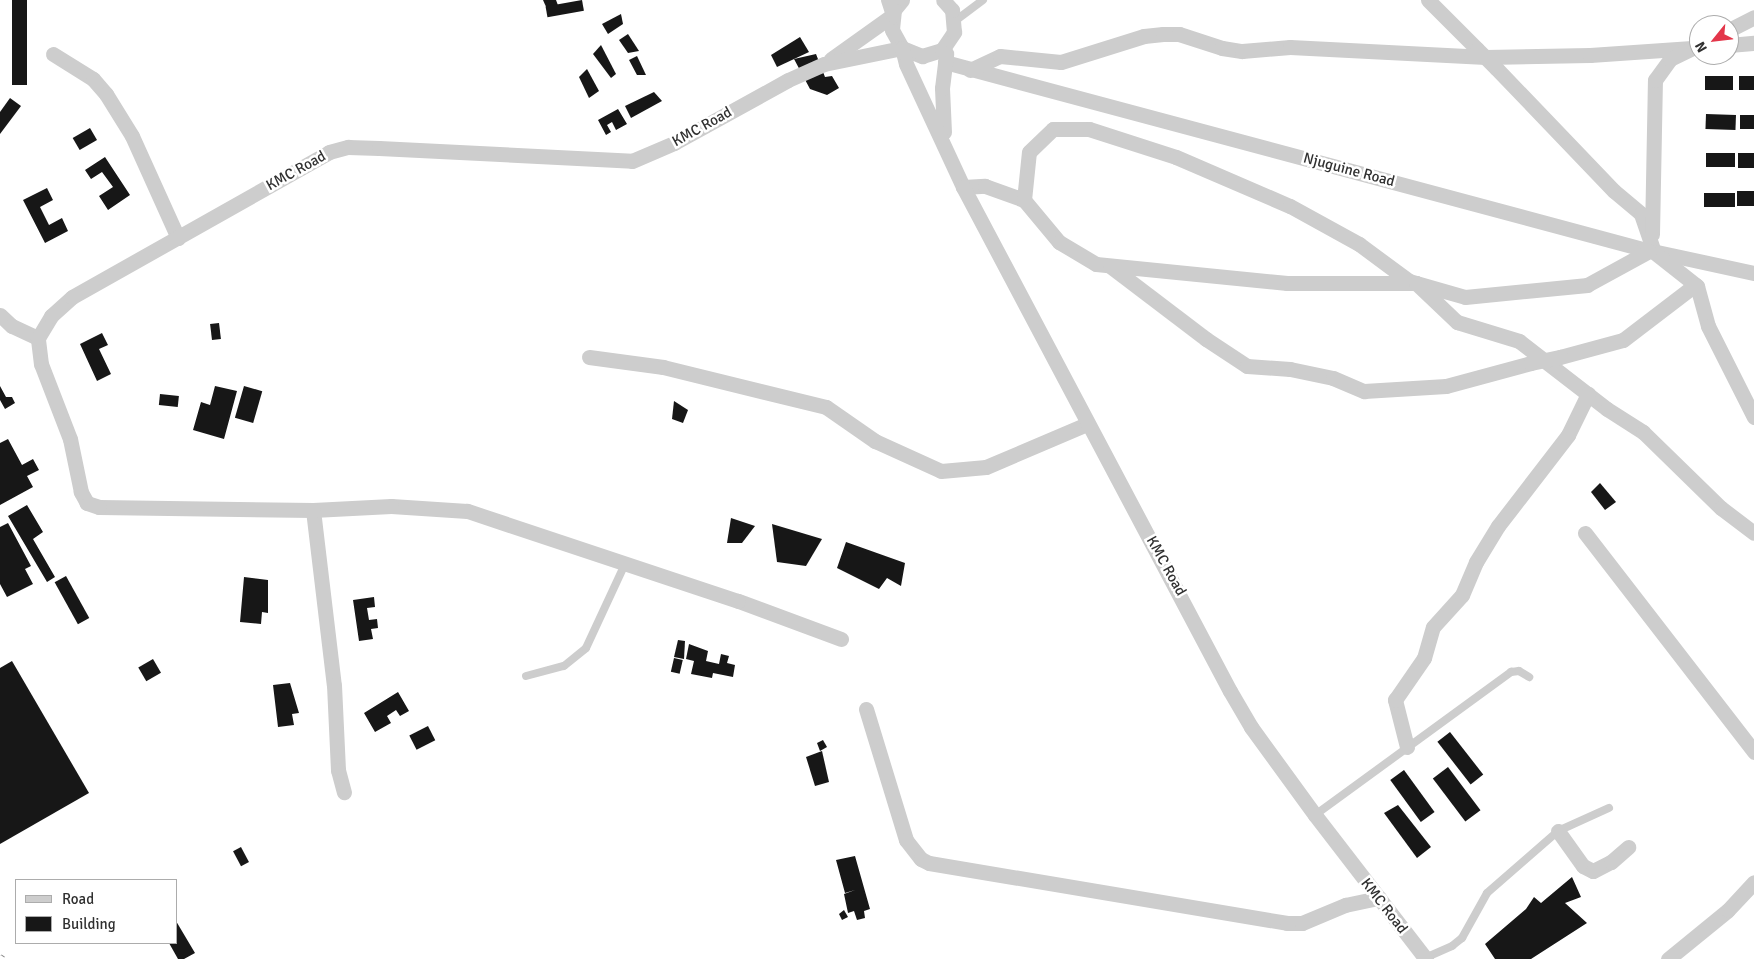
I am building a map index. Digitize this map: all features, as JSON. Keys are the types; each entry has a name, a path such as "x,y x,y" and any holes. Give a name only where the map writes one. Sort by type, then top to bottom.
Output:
{"street":[{"path":"888,0 893,15 892,30 902,48 911,54 932,55 942,50 951,39"},
{"path":"893,15 902,0"},
{"path":"943,0 955,21"},
{"path":"1428,0 1478,49 1614,191 1641,214 1652,249 1695,285 1708,326 1754,416"},
{"name":"KMC Road","path":"38,338 51,316 72,297 322,155 348,147 632,161 674,143 788,80 824,64 893,15"},
{"path":"1739,25 1754,17"},
{"name":"KMC Road","path":"947,148 941,115 945,62 955,21"},
{"path":"970,70 1000,56 1061,62 1135,38 1163,34 1179,34 1222,48 1242,51 1290,47 1486,57 1590,55 1689,47"},
{"path":"1739,44 1754,43"},
{"name":"KMC Road","path":"824,64 902,48 906,64 947,148 963,187 1087,424 1174,581 1238,705 1315,815 1425,958"},
{"path":"1652,249 1655,80 1670,58 1689,50"},
{"path":"53,54 93,79 106,94 132,136 178,238"},
{"name":"Njuguine Road","path":"945,62 1652,249 1754,274"},
{"path":"1024,200 1030,152 1053,129 1089,129 1176,157 1290,206 1359,244 1416,283 1458,322 1519,341 1588,394 1643,432 1706,495 1754,533"},
{"path":"963,187 985,186 1024,200 1059,242 1096,264 1286,284 1416,283 1465,297 1532,292 1587,285 1652,249"},
{"path":"1110,266 1206,339 1247,366 1290,369 1333,378 1364,390 1446,386 1623,340 1695,285"},
{"path":"0,315 12,326 38,338 41,364 70,439 81,492 87,503 99,507 312,510 391,506 460,510 625,564 841,639"},
{"path":"589,356 663,367 826,407 875,441 942,471 986,467 1087,424"},
{"path":"1407,747 1395,700 1424,658 1433,627 1462,595 1476,562 1498,526 1568,435 1588,394"},
{"path":"312,510 334,685 338,770 344,792"},
{"path":"1585,534 1754,752"},
{"path":"866,709 906,840 921,859 929,863 1288,924 1302,923 1345,905 1379,898"},
{"path":"1558,831 1583,866 1593,871 1611,862 1628,847"},
{"path":"1668,959 1752,890"}],"lane":[{"path":"955,21 983,0"},
{"path":"526,676 564,666 586,648 625,564"},
{"path":"1315,815 1511,672 1519,671 1529,677"},
{"path":"1425,958 1452,946 1462,938 1487,893 1558,831 1609,808"}],"building":[{"path":"12,0 27,0 27,85 12,85"},
{"path":"543,0 556,0 559,8 547,9"},
{"path":"582,0 584,11 547,17 546,6"},
{"path":"621,14 623,24 608,34 602,24"},
{"path":"628,34 639,51 628,53 619,40"},
{"path":"800,37 809,52 777,67 771,55"},
{"path":"601,45 616,74 611,78 593,54"},
{"path":"816,54 825,77 832,76 839,88 827,95 810,89 794,59"},
{"path":"637,56 646,75 637,75 629,60"},
{"path":"587,69 599,91 589,98 579,77"},
{"path":"1705,76 1733,76 1733,90 1705,90"},
{"path":"1739,76 1754,76 1754,90 1739,90"},
{"path":"654,92 662,101 631,118 625,106"},
{"path":"10,98 21,106 0,134 0,112"},
{"path":"618,109 627,124 616,130 612,122 607,125 611,132 606,135 598,120"},
{"path":"1706,114 1736,115 1735,130 1705,129"},
{"path":"1740,115 1754,115 1754,129 1740,129"},
{"path":"90,128 97,140 80,150 73,138"},
{"path":"1706,153 1735,153 1735,167 1706,167"},
{"path":"1738,153 1754,153 1754,168 1738,168"},
{"path":"105,157 130,195 108,210 99,196 113,187 102,172 91,179 85,170"},
{"path":"47,188 53,200 40,207 49,225 62,218 68,231 45,243 23,200"},
{"path":"1737,191 1754,191 1754,206 1737,206"},
{"path":"1704,193 1735,193 1735,207 1704,207"},
{"path":"219,323 221,339 212,340 210,324"},
{"path":"102,333 108,345 99,349 111,374 97,381 80,344"},
{"path":"0,386 6,397 12,397 15,403 5,409 0,400"},
{"path":"215,386 237,391 224,439 193,430 201,402 210,405"},
{"path":"244,386 262,391 253,423 235,418"},
{"path":"160,394 179,396 178,407 159,405"},
{"path":"674,401 688,410 683,423 672,419"},
{"path":"8,439 22,465 33,459 39,470 27,476 33,487 0,505 0,443"},
{"path":"1600,483 1616,502 1605,510 1591,492"},
{"path":"27,505 43,532 33,539 55,577 47,582 8,516"},
{"path":"731,518 755,526 742,543 727,543"},
{"path":"8,523 31,566 25,569 33,584 7,597 0,584 0,527"},
{"path":"772,524 822,539 806,566 777,562"},
{"path":"846,542 905,563 901,586 887,578 879,589 837,568"},
{"path":"66,576 89,618 78,624 55,582"},
{"path":"244,577 268,580 268,613 262,612 261,624 240,622"},
{"path":"374,597 375,607 367,608 369,620 377,619 378,628 371,629 373,639 359,641 353,600"},
{"path":"678,640 685,641 684,659 674,657"},
{"path":"689,644 708,651 706,661 719,664 721,654 729,656 727,663 735,665 733,677 713,673 712,678 691,674 694,661 686,659"},
{"path":"674,658 683,660 680,674 671,672"},
{"path":"153,659 161,673 146,681 138,668"},
{"path":"12,661 89,793 0,844 0,668"},
{"path":"290,683 299,713 292,714 294,725 278,727 273,685"},
{"path":"398,692 409,711 400,716 396,710 387,716 391,723 375,732 364,713"},
{"path":"428,726 435,740 417,750 409,736"},
{"path":"1450,732 1483,775 1471,784 1437,742"},
{"path":"823,740 827,747 820,751 817,743"},
{"path":"822,751 829,782 815,786 806,757"},
{"path":"1448,767 1480,810 1465,822 1433,778"},
{"path":"1404,770 1435,812 1421,822 1390,780"},
{"path":"1398,805 1431,847 1417,858 1384,813"},
{"path":"241,847 249,862 241,866 233,851"},
{"path":"855,856 870,909 864,911 865,918 857,920 854,911 848,913 844,894 855,890 845,893 836,860"},
{"path":"1572,877 1581,897 1565,903 1587,923 1531,959 1495,959 1485,944 1526,909 1534,897 1541,903"},
{"path":"844,910 848,917 842,920 839,914"},
{"path":"178,924 195,953 184,959 178,959 170,944 178,944"}]}
